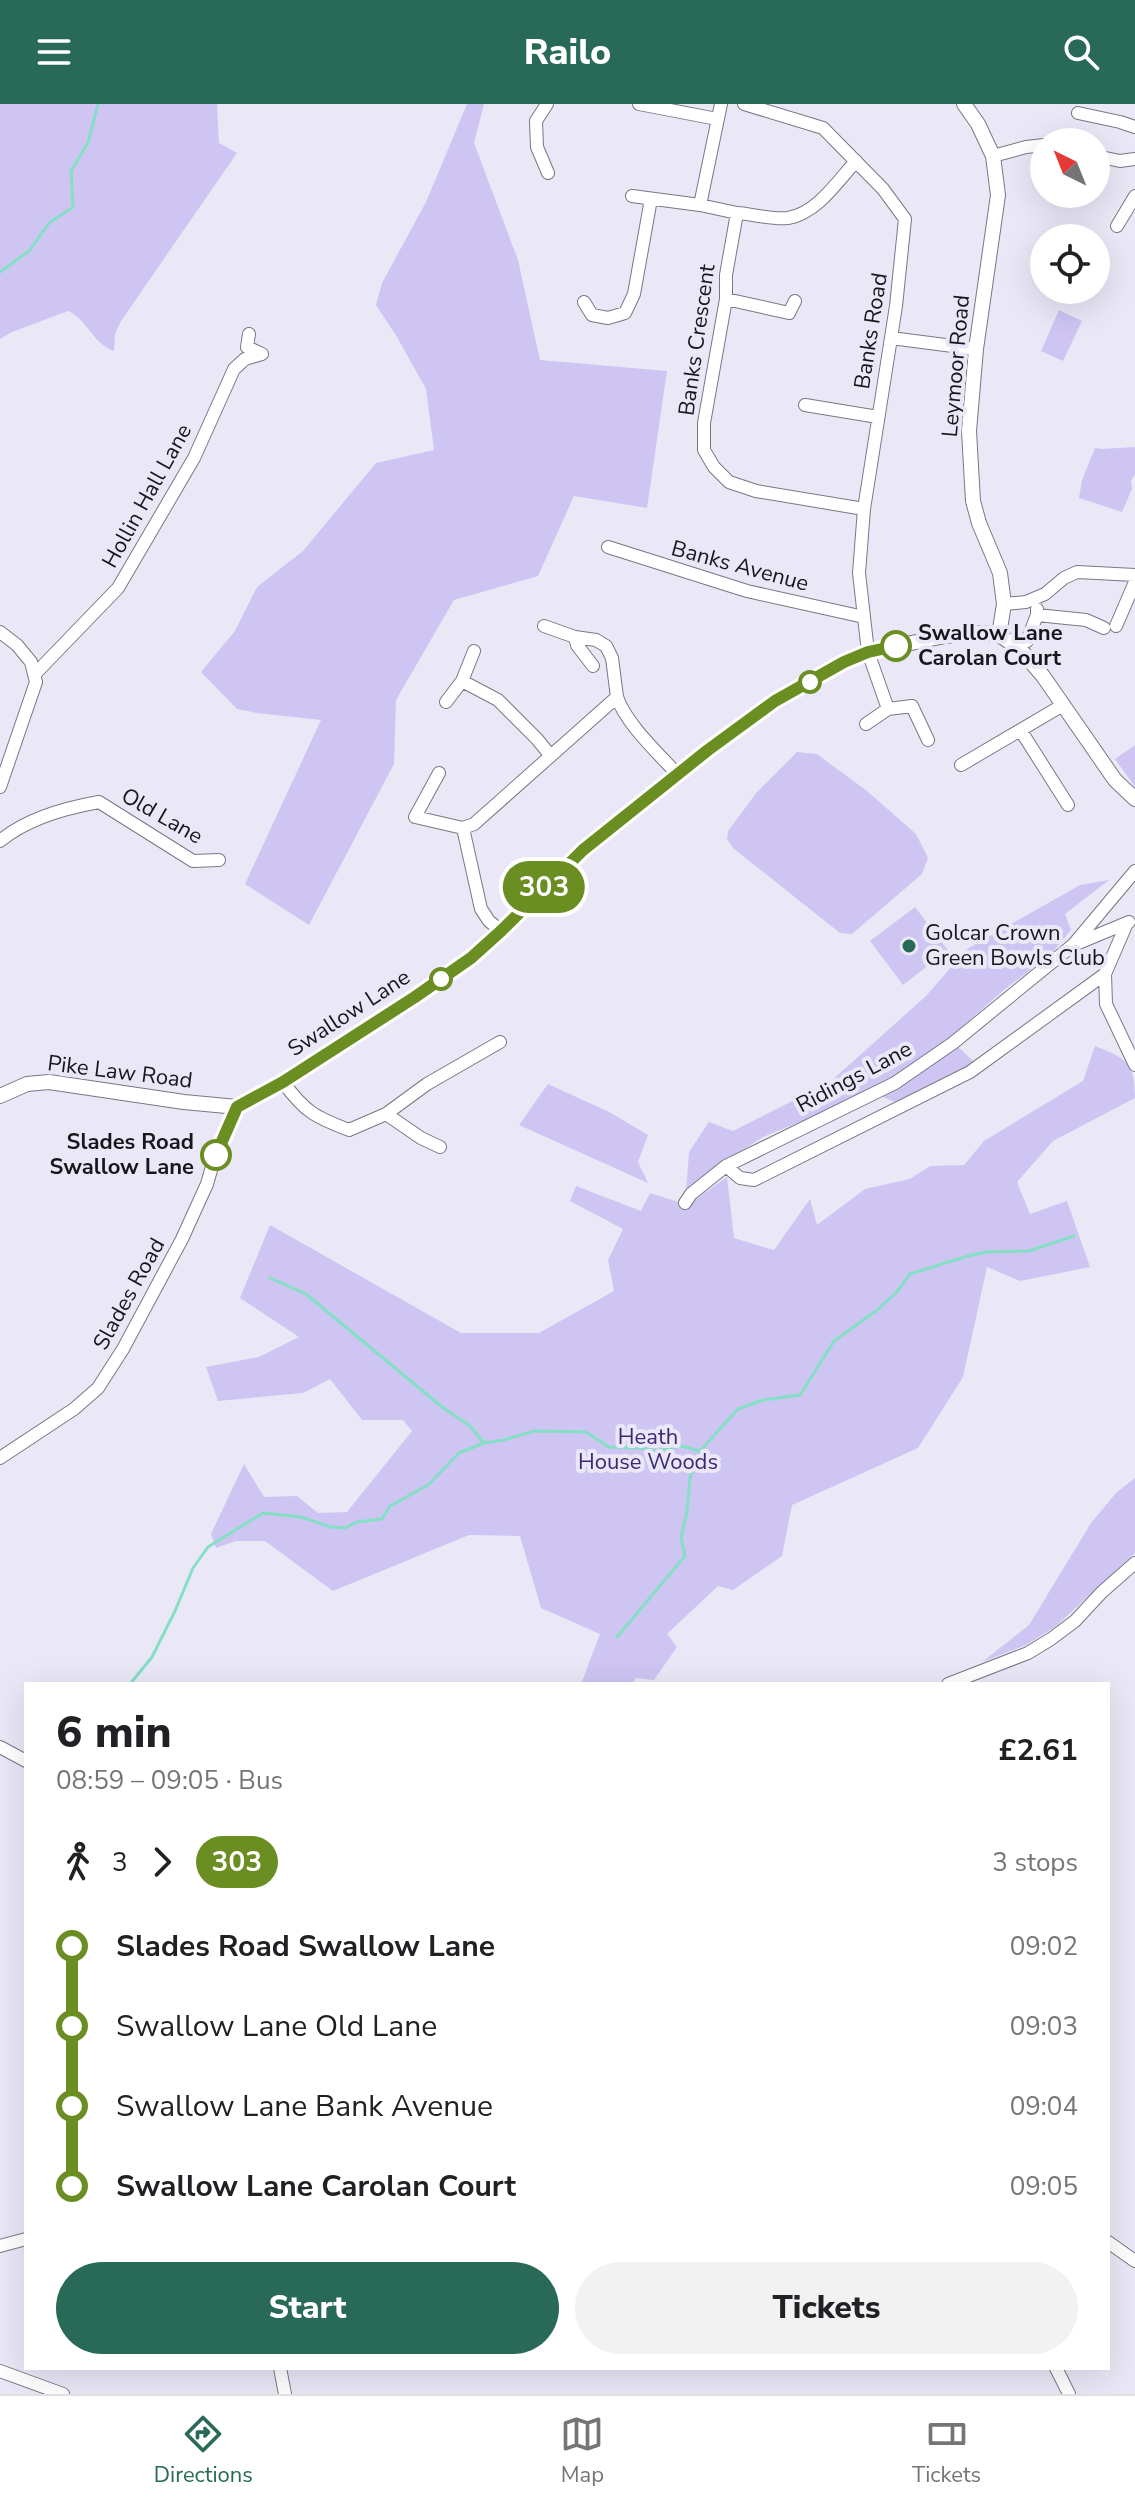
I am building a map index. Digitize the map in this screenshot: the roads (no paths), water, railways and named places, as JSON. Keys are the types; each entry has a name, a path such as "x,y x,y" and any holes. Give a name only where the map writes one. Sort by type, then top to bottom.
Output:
{"street":[{"path":"547,104 536,121 537,147 548,173"},
{"path":"639,104 717,119"},
{"path":"700,205 721,104"},
{"name":"Banks Road","path":"744,104 823,128 883,189 905,219 891,338 864,509 859,573 868,652 888,709"},
{"name":"Leymoor Road","path":"964,104 978,124 993,156 998,195 976,349 969,431 973,501 1000,573 1004,604 999,635"},
{"path":"1078,113 1135,127"},
{"path":"993,156 1030,147"},
{"path":"1110,159 1134,161"},
{"path":"632,196 788,218 823,198 856,161"},
{"path":"1117,226 1135,196"},
{"path":"584,302 592,315 608,318 625,313 634,294 651,199"},
{"name":"Banks Crescent","path":"732,211 726,299 704,423 704,450 714,467 729,482 756,491 864,509"},
{"path":"726,299 791,312"},
{"name":"Hollin Hall Lane","path":"34,675 118,588 194,458 234,369 245,359 262,354 247,347 249,334"},
{"path":"891,338 976,349"},
{"path":"805,405 878,417"},
{"name":"Banks Avenue","path":"608,547 747,591 864,617"},
{"path":"1004,604 1037,598 1077,572 1135,575"},
{"path":"1037,615 1086,620 1110,627 1135,582"},
{"path":"1027,641 1037,615 1037,598"},
{"path":"544,626 575,637 596,640 606,646 612,658 620,706 678,775"},
{"path":"0,632 17,645 31,662 36,682 0,787"},
{"path":"999,635 1019,648 1043,676 1115,780 1135,799"},
{"name":"Swallow Lane","path":"237,1107 283,1082 471,958 583,850 775,701 868,652 945,636 999,635"},
{"path":"575,637 577,645 593,666"},
{"path":"446,702 462,681 474,651"},
{"path":"462,681 498,700 550,755"},
{"path":"439,773 415,817 463,828 474,824 617,697"},
{"path":"961,765 1063,705"},
{"path":"866,724 888,709 912,706 928,740"},
{"path":"1021,731 1068,805"},
{"name":"Old Lane","path":"0,841 11,831 42,818 74,806 99,802 193,861 219,860"},
{"path":"463,828 481,909 501,931"},
{"path":"1073,945 1135,871"},
{"path":"1073,945 1131,922"},
{"path":"726,1166 740,1178 754,1180 970,1072 1105,974 1131,922"},
{"name":"Ridings Lane","path":"685,1203 691,1194 726,1166 895,1083 953,1043 1073,945"},
{"path":"1105,974 1106,1004 1131,1046 1135,1065"},
{"path":"283,1082 299,1103 317,1118 349,1130 386,1114 427,1084 500,1042"},
{"name":"Pike Law Road","path":"0,1096 27,1084 49,1082 237,1107"},
{"name":"Slades Road","path":"0,1458 74,1409 98,1388 123,1349 182,1239 237,1107"},
{"path":"386,1114 440,1147"},
{"path":"953,1682 1028,1653 1051,1639 1075,1621 1135,1563"},
{"path":"0,1747 24,1760"},
{"path":"0,2246 24,2240"},
{"path":"1110,2243 1135,2261"},
{"path":"280,2370 285,2394"},
{"path":"1057,2370 1069,2394"},
{"path":"0,2371 63,2394"}],"waterway":[{"path":"0,272 29,251 49,223 73,207 71,171 88,143 98,104"},
{"path":"132,1682 152,1657 193,1568 208,1547 263,1513 301,1517 331,1527 345,1528 357,1522 382,1519 390,1506 428,1485 459,1453 484,1443 534,1431 586,1432 609,1447 656,1451 681,1446 700,1451 738,1409 763,1400 800,1395 834,1341 876,1311 896,1293 910,1274 986,1252 1029,1251 1074,1236"},
{"path":"270,1278 306,1294 442,1407 470,1426 484,1443"},
{"path":"617,1637 685,1556 681,1538 690,1478 700,1453"}],"place":[{"name":"Swallow Lane Carolan Court","path":"896,646"},
{"name":"Golcar Crown Green Bowls Club","path":"909,946"},
{"name":"Slades Road Swallow Lane","path":"216,1155"}],"park label":[{"name":"Heath House Woods","path":"648,1450"}]}
